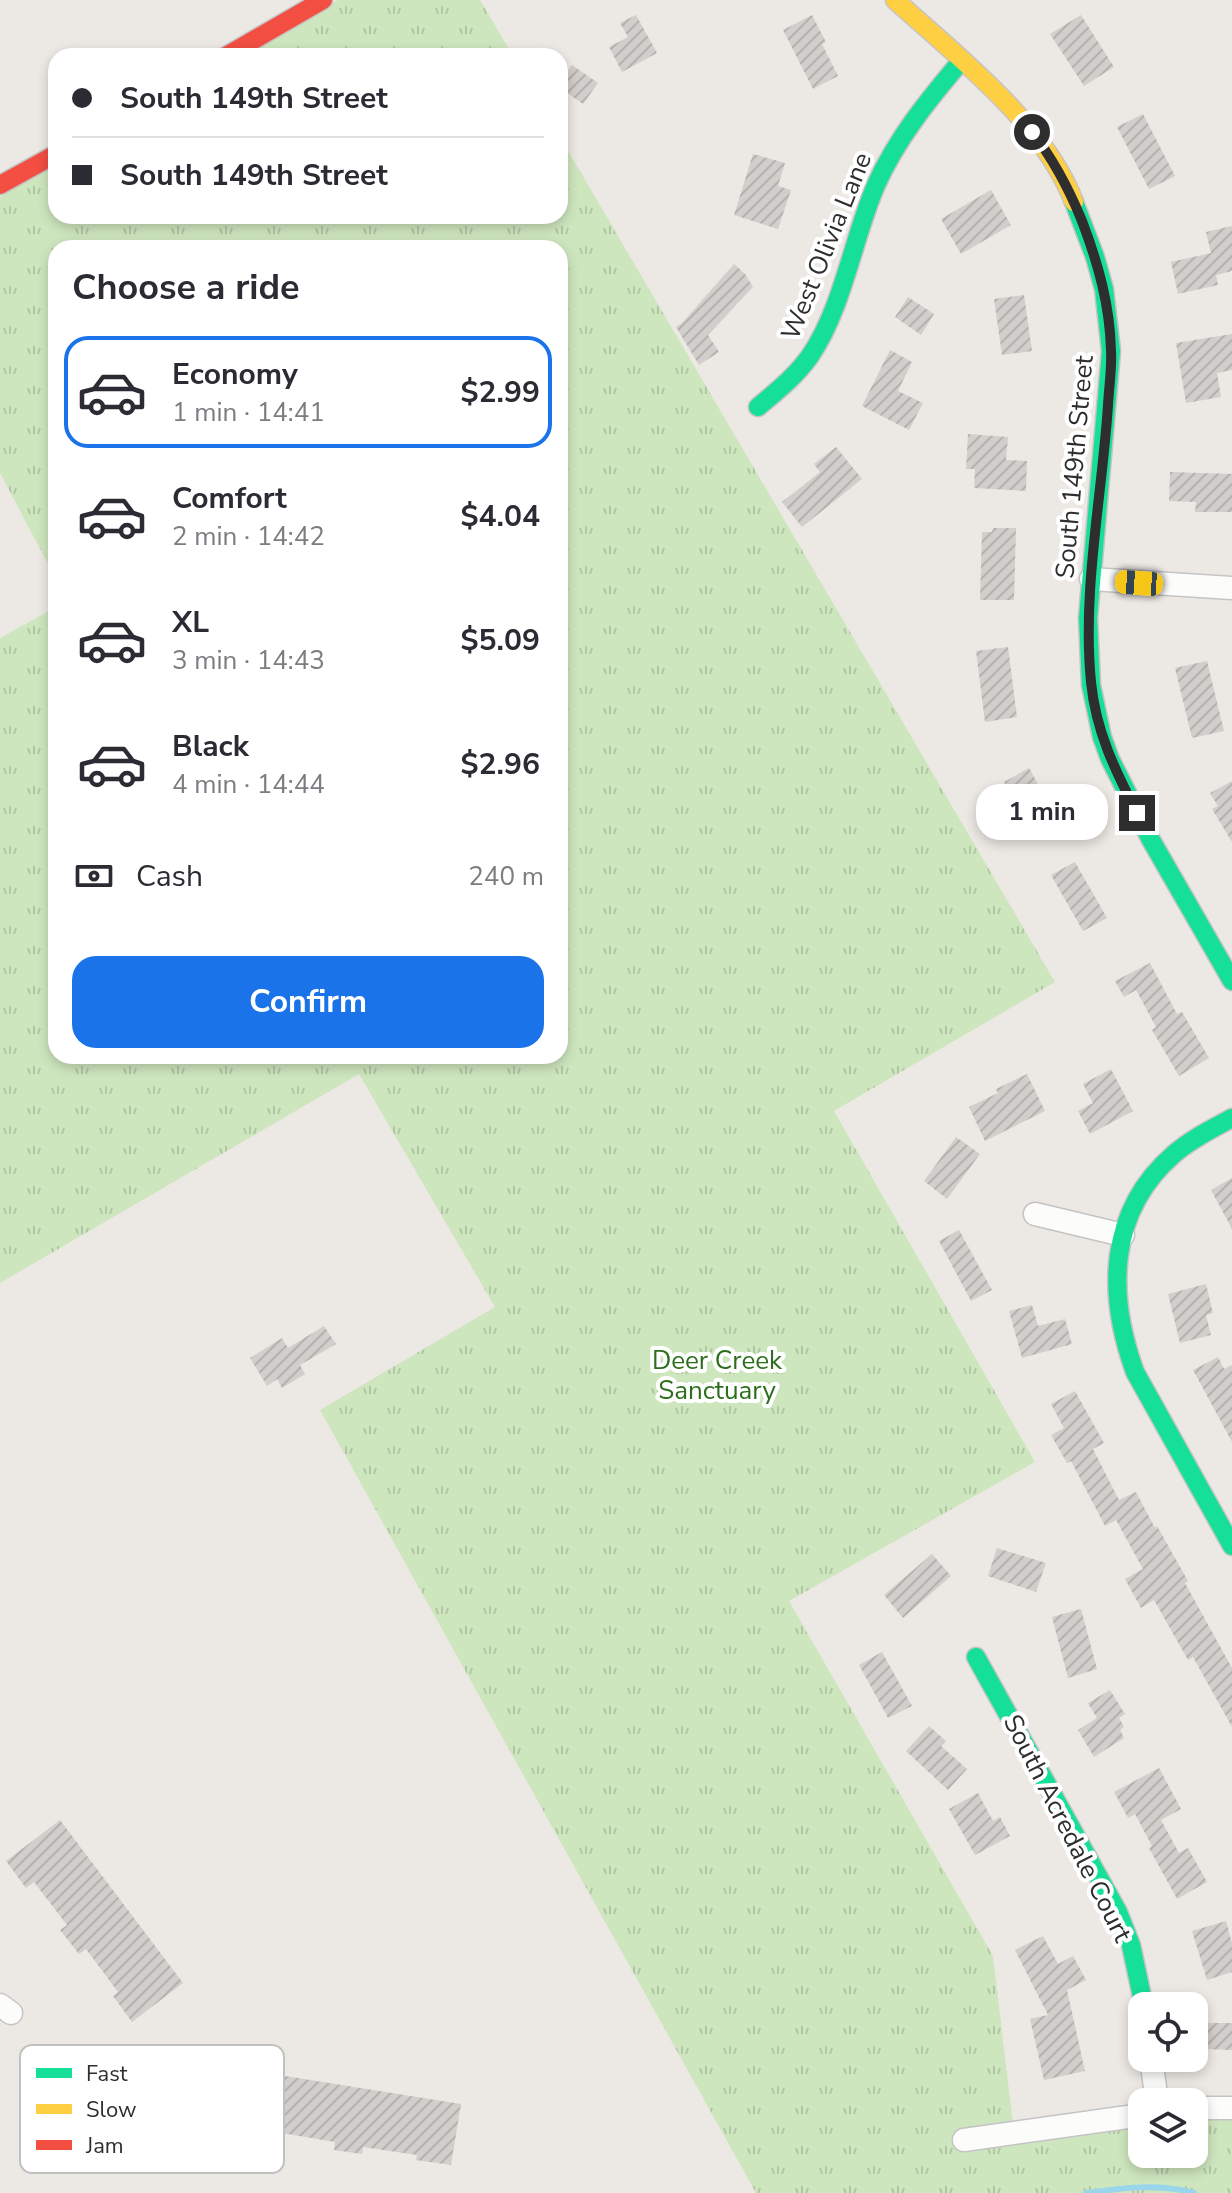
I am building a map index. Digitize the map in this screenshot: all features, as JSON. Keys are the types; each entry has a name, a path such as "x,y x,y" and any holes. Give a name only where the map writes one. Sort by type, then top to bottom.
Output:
{"street":[{"path":"240,48 323,0"},
{"name":"South 149th Street","path":"895,0 962,60 1018,116 1045,149 1070,192 1095,257 1104,289 1111,351 1088,618 1091,685 1110,759 1151,840 1232,981"},
{"name":"West Olivia Lane","path":"758,407 790,380 823,334 875,188 891,155 921,109 962,60"},
{"path":"0,185 48,158"},
{"path":"1091,579 1232,588"},
{"path":"1232,1118 1169,1158 1141,1196 1123,1235 1116,1262 1115,1288 1124,1348 1232,1546"},
{"path":"1035,1214 1123,1235"},
{"name":"South Acredale Court","path":"976,1657 1118,1912 1131,1945 1141,1992"},
{"path":"1208,2108 1232,2108"},
{"path":"964,2140 1128,2117"}],"green space":[{"path":"338,0 480,0 508,48 256,48"},
{"name":"Deer Creek Sanctuary","path":"568,151 1055,982 834,1111 1035,1462 789,1601 993,1956 1015,2141 1128,2125 1128,2168 1208,2168 1208,2115 1232,2115 1232,2193 756,2193 320,1410 495,1307 359,1074 0,1283 0,638 48,611 48,1064 568,1064 568,240 48,240 48,564 0,473 0,197 48,169 48,224 568,224"}],"building":[{"path":"636,15 657,53 622,72 609,47 628,37 620,23"},
{"path":"812,15 838,76 813,89 783,30"},
{"path":"1081,15 1114,67 1084,86 1050,34"},
{"path":"572,65 598,83 583,104 568,94 568,70"},
{"path":"1143,114 1175,176 1149,189 1117,127"},
{"path":"753,154 785,163 778,186 791,190 778,229 734,215"},
{"path":"991,190 1011,225 961,254 941,219"},
{"path":"1232,226 1232,271 1216,275 1218,285 1178,294 1171,262 1211,253 1206,232"},
{"path":"734,264 753,287 708,335 719,352 699,365 676,327"},
{"path":"1024,295 1032,351 1002,355 994,299"},
{"path":"908,297 934,314 921,335 895,317"},
{"path":"1232,334 1232,370 1217,373 1221,397 1186,403 1176,343"},
{"path":"890,350 912,362 898,391 923,403 909,430 862,406"},
{"path":"968,434 1008,437 1006,460 1027,461 1026,491 974,488 975,469 966,469"},
{"path":"836,447 862,479 802,527 782,502 820,472 814,464"},
{"path":"1170,472 1232,474 1232,512 1195,512 1196,502 1169,501"},
{"path":"993,528 1016,528 1014,600 980,600 982,532 992,532"},
{"path":"1008,647 1017,717 985,722 976,651"},
{"path":"1207,661 1224,731 1192,738 1175,668"},
{"path":"1029,768 1054,813 1011,837 997,810 1014,800 1004,782"},
{"path":"1232,781 1232,842 1212,809 1218,806 1210,793"},
{"path":"1075,862 1107,918 1083,931 1051,875"},
{"path":"1150,963 1177,1014 1182,1012 1209,1058 1179,1076 1152,1030 1156,1027 1136,990 1124,997 1115,981"},
{"path":"1111,1069 1133,1111 1090,1134 1078,1111 1093,1103 1083,1084"},
{"path":"1027,1074 1045,1111 985,1141 969,1107"},
{"path":"956,1137 980,1154 947,1199 924,1181"},
{"path":"1232,1178 1232,1229 1211,1190"},
{"path":"959,1230 992,1290 971,1301 939,1241"},
{"path":"1206,1284 1213,1313 1206,1315 1211,1335 1180,1343 1168,1294"},
{"path":"1032,1305 1038,1326 1065,1319 1072,1344 1022,1358 1009,1311"},
{"path":"324,1326 336,1344 300,1365 305,1374 282,1388 277,1379 267,1386 250,1358 282,1338 288,1348"},
{"path":"1218,1357 1224,1369 1232,1365 1232,1442 1193,1370"},
{"path":"1075,1391 1104,1443 1093,1449 1119,1500 1136,1492 1188,1581 1185,1583 1232,1668 1232,1727 1193,1657 1188,1660 1154,1600 1141,1608 1125,1579 1143,1569 1116,1520 1105,1526 1071,1461 1067,1463 1051,1435 1064,1428 1051,1404"},
{"path":"997,1548 1046,1563 1036,1592 988,1576"},
{"path":"932,1554 951,1576 903,1618 884,1595"},
{"path":"1081,1609 1097,1669 1068,1678 1052,1617"},
{"path":"882,1652 912,1706 888,1718 859,1665"},
{"path":"1110,1690 1125,1714 1119,1718 1124,1727 1120,1730 1124,1738 1094,1757 1078,1730 1097,1718 1088,1703"},
{"path":"929,1726 946,1741 941,1746 967,1769 948,1790 906,1751"},
{"path":"1159,1768 1181,1809 1161,1820 1179,1853 1188,1848 1207,1882 1177,1899 1149,1848 1152,1846 1135,1814 1128,1818 1114,1792"},
{"path":"978,1793 993,1821 1000,1817 1010,1836 975,1855 949,1809"},
{"path":"60,1820 183,1983 132,2022 113,1996 118,1992 86,1949 79,1954 60,1930 67,1925 34,1882 26,1888 6,1861"},
{"path":"1226,1921 1232,1943 1232,1972 1207,1980 1192,1931"},
{"path":"1043,1936 1058,1964 1073,1956 1086,1980 1067,1990 1085,2071 1044,2080 1030,2019 1048,2015 1015,1950"},
{"path":"1208,2023 1232,2023 1232,2050 1208,2049"},
{"path":"284,2076 461,2104 451,2165 416,2160 417,2155 363,2147 362,2154 334,2150 335,2142 284,2133"}],"waterway":[{"path":"1086,2193 1154,2187 1194,2193"}],"traffic: fast":[{"path":"758,407 786,383 810,356 831,316 884,168 914,120 962,60"},
{"path":"1074,202 1104,289 1111,351 1088,618 1091,685 1110,759 1151,840 1232,981"},
{"path":"1232,1118 1174,1154 1152,1177 1136,1202 1125,1228 1117,1284 1120,1314 1135,1372 1232,1546"},
{"path":"976,1657 1118,1912 1131,1945 1141,1992"}],"traffic: slow":[{"path":"895,0 1021,118 1060,173 1074,202"}],"traffic: jam":[{"path":"240,48 323,0"},
{"path":"0,185 48,158"}],"route":[{"path":"1032,132 1059,170 1070,192 1104,289 1111,351 1088,618 1091,685 1102,737 1137,813"}]}
